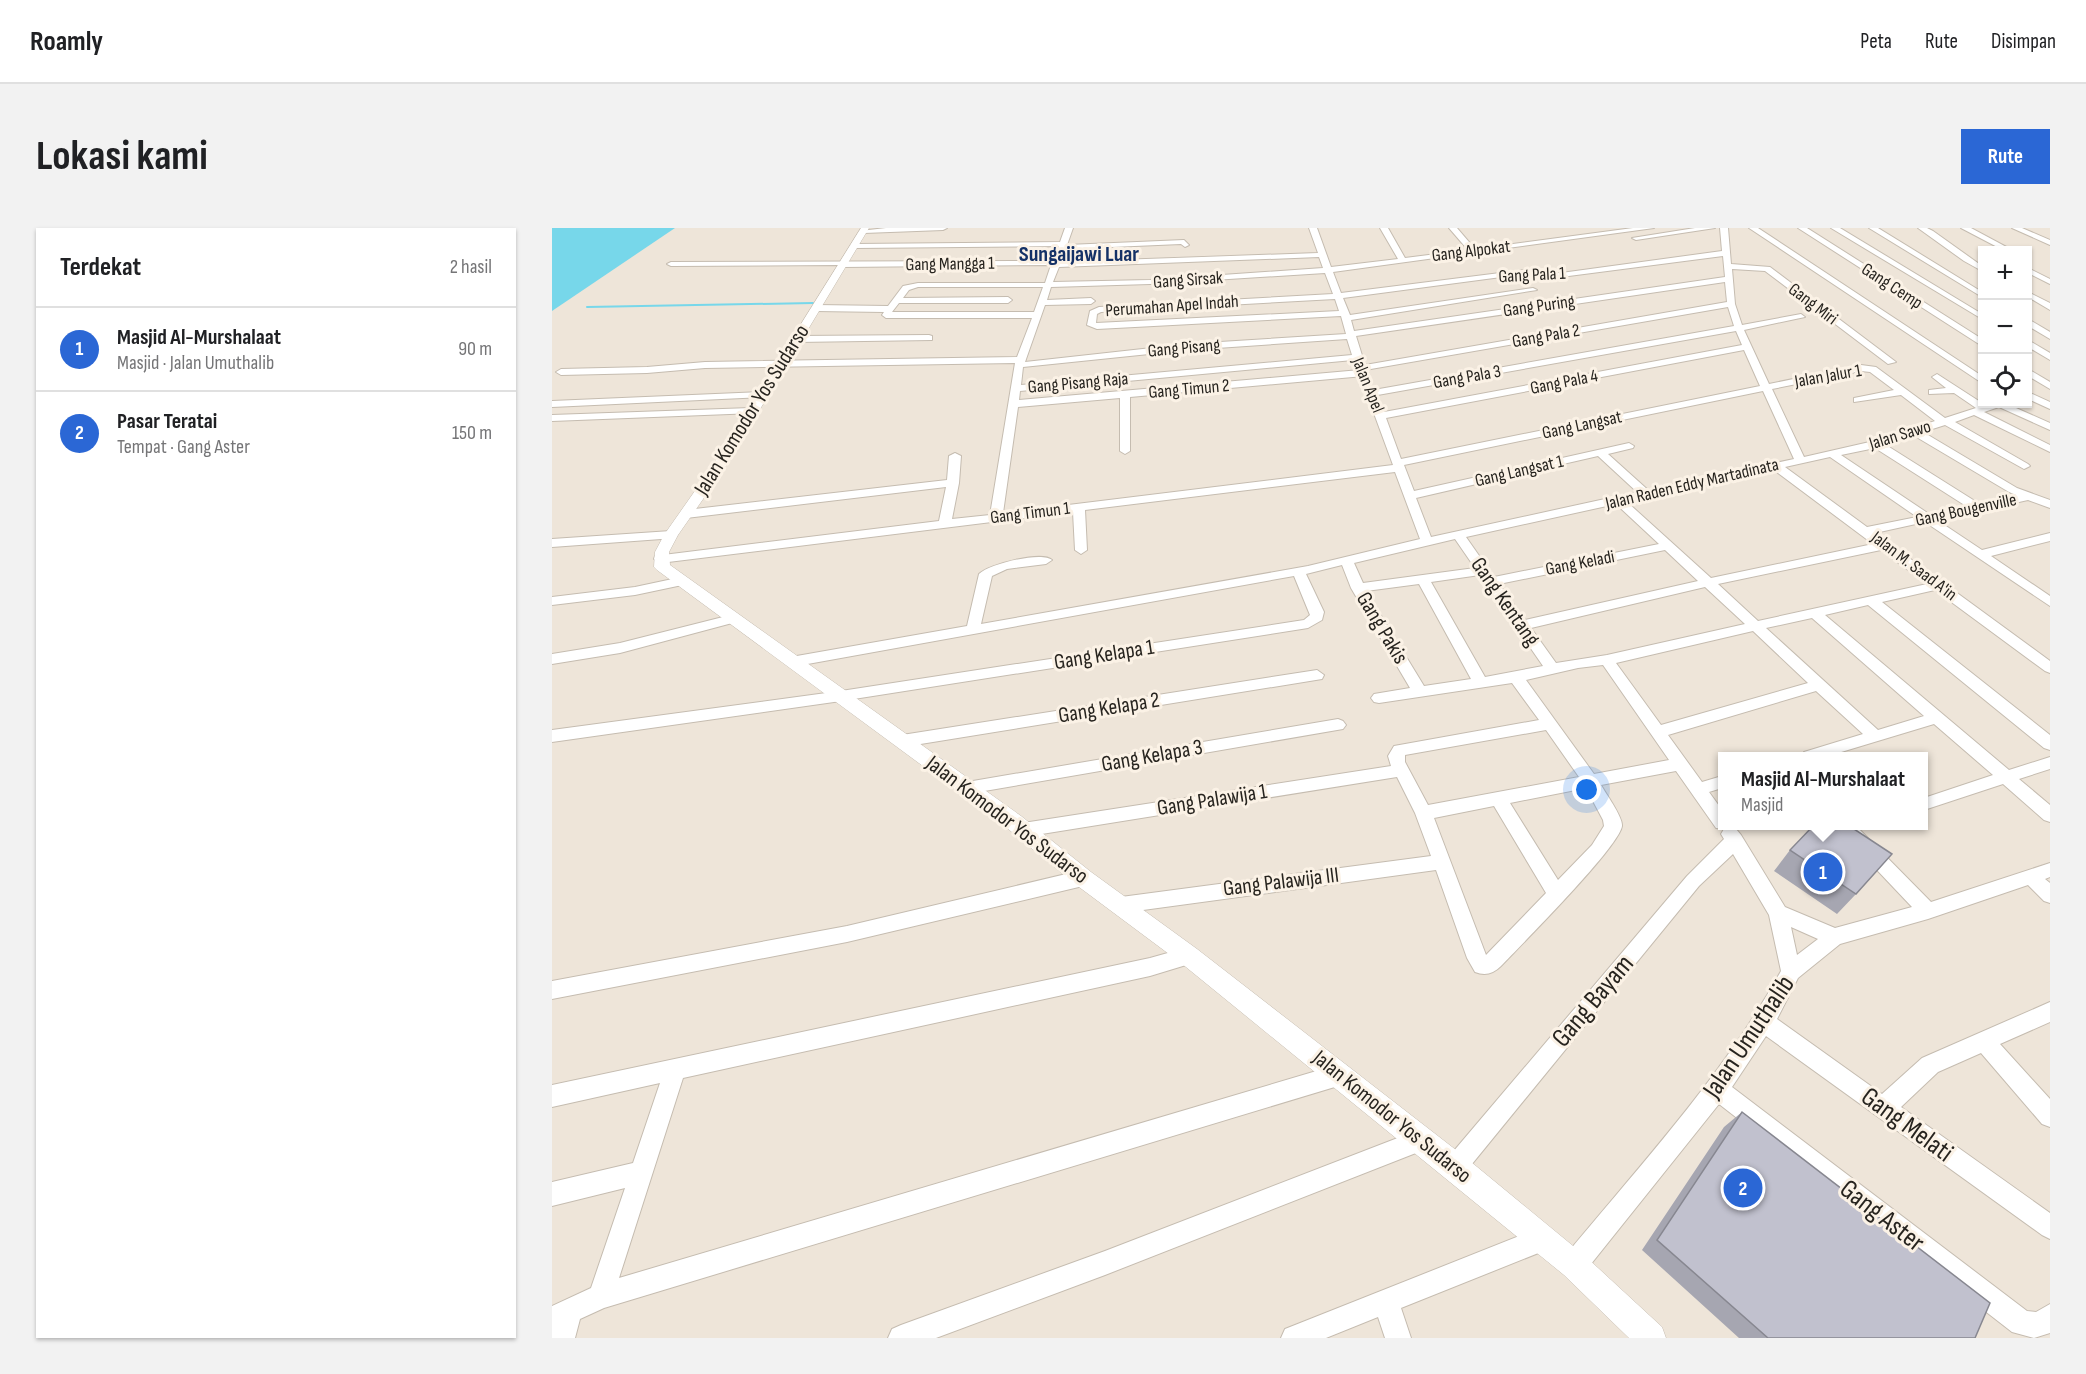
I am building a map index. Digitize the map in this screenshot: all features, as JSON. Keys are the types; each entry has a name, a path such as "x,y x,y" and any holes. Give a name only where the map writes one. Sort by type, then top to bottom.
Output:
{"street":[{"path":"864,229 943,228"},
{"name":"Jalan Apel","path":"1313,228 1345,316 1356,357 1372,393 1408,496 1427,542"},
{"path":"1384,228 1403,260"},
{"path":"1453,228 1473,251"},
{"path":"1597,228 1620,240"},
{"name":"Gang Alpokat","path":"1328,273 1403,260 1650,228"},
{"path":"1328,273 1711,228"},
{"name":"Jalan Raden Eddy Martadinata","path":"791,662 1299,572 1800,460 1739,329 1731,304 1724,228"},
{"path":"1753,228 1978,377"},
{"name":"Gang Cemp","path":"1802,228 1978,340"},
{"path":"1835,228 1978,314"},
{"path":"1873,228 1978,292"},
{"path":"1922,228 1978,266"},
{"path":"1965,228 2000,246"},
{"path":"2016,228 2050,242"},
{"path":"2021,228 2050,242"},
{"name":"Jalan Komodor Yos Sudarso","path":"864,229 717,469 671,535 660,559 664,570 967,788 1189,956 1455,1167 1574,1265 1651,1338"},
{"path":"1160,243 1162,233"},
{"path":"1533,235 1540,242"},
{"path":"855,246 1068,238 1160,243 1184,242 1185,245"},
{"path":"996,517 1014,389 1020,363 1048,285 1068,238"},
{"name":"Gang Pala 1","path":"1338,296 1524,272 1561,275 1725,253"},
{"path":"1878,255 1914,254"},
{"name":"Gang Mangga 1","path":"671,264 1057,264 1321,255"},
{"path":"2032,263 2050,272"},
{"name":"Gang Miri","path":"1728,266 1767,269 1891,362"},
{"path":"2032,272 2050,282"},
{"name":"Gang Sirsak","path":"889,309 906,288 918,285 1048,285 1328,273"},
{"name":"Gang Puring","path":"1350,335 1729,279"},
{"path":"1000,315 1015,285"},
{"path":"1968,286 1978,286"},
{"path":"1345,316 1533,290"},
{"name":"Perumahan Apel Indah","path":"1338,296 1099,310 1093,313 1091,325 1097,327 1345,316"},
{"path":"2032,296 2050,307"},
{"path":"895,301 1008,300"},
{"path":"1042,303 1091,301"},
{"name":"Gang Pala 2","path":"1363,370 1731,304"},
{"path":"816,308 889,309 886,315 890,317 1037,315"},
{"name":"Gang Pala 3","path":"1372,393 1801,317"},
{"path":"2032,325 2050,336"},
{"name":"Gang Pisang","path":"561,372 782,364 1020,363 1350,335"},
{"path":"797,339 929,338"},
{"path":"2032,346 2050,357"},
{"name":"Gang Pala 4","path":"1380,416 1748,347"},
{"name":"Gang Pisang Raja","path":"1014,389 1356,357"},
{"name":"Jalan Jalur 1","path":"1766,387 1868,368 1873,369 1944,422 2024,466"},
{"name":"Gang Timun 2","path":"1013,404 1363,370"},
{"path":"2032,375 2049,386"},
{"path":"1937,377 1979,410 2050,449"},
{"path":"2032,393 2049,386"},
{"name":"Gang Langsat","path":"1398,466 1766,387"},
{"path":"1933,392 1955,390"},
{"path":"1858,400 1904,391"},
{"path":"1125,394 1125,452"},
{"path":"552,404 762,395"},
{"path":"2032,397 2050,406"},
{"name":"Jalan Sawo","path":"1800,460 1877,444 1986,408"},
{"path":"2008,408 2050,427"},
{"path":"552,418 751,411"},
{"path":"1915,432 2013,490 2050,504"},
{"path":"1877,444 1977,508"},
{"name":"Gang Langsat 1","path":"1408,496 1629,446"},
{"path":"1599,452 1625,473 1644,494"},
{"path":"1831,453 2050,602"},
{"path":"945,524 953,483 955,456"},
{"name":"Gang Timun 1","path":"660,559 1398,466"},
{"name":"Jalan M. Saad A'in","path":"1776,466 2050,668"},
{"path":"686,514 953,483"},
{"name":"Gang Bougenville","path":"1867,531 2029,496"},
{"path":"1620,501 1874,735"},
{"path":"1079,507 1081,550"},
{"path":"552,543 671,535"},
{"name":"Gang Kentang","path":"1458,535 1552,668"},
{"path":"1982,554 2050,537"},
{"path":"1523,625 1708,582 1885,545"},
{"name":"Gang Keladi","path":"1358,588 1423,579 1488,576 1669,546"},
{"path":"973,630 986,574 1004,566 1046,560"},
{"name":"Gang Pakis","path":"1347,561 1358,588 1420,692"},
{"name":"Gang Kelapa 1","path":"841,696 1308,624 1317,617 1317,612 1299,572"},
{"path":"1423,579 1481,683"},
{"path":"552,601 635,591 682,581"},
{"path":"1379,698 1481,683 1552,668 1607,660 1757,628 1938,585"},
{"path":"2035,591 2050,587"},
{"path":"1872,601 2050,744"},
{"path":"1816,614 2050,815"},
{"path":"552,659 620,648 731,619"},
{"path":"2032,654 2050,649"},
{"path":"1607,660 1718,817"},
{"name":"Gang Kelapa 2","path":"902,741 1317,675"},
{"path":"1516,677 1592,782 1612,820 1613,827 1598,850 1494,960 1489,965 1482,966 1476,958 1424,813 1396,756 1400,750 1407,748 1548,724"},
{"path":"1658,732 1818,684"},
{"path":"552,736 841,696"},
{"path":"1822,752 1935,718"},
{"name":"Gang Kelapa 3","path":"967,788 1338,725"},
{"path":"1928,802 2050,763"},
{"path":"1424,813 1679,764"},
{"name":"Gang Palawija 1","path":"1023,830 1402,770"},
{"path":"1698,789 1718,783"},
{"path":"1498,799 1556,894"},
{"path":"1727,830 1778,913 1791,972"},
{"name":"Gang Bayam","path":"1455,1167 1693,881 1727,830"},
{"path":"1854,830 1928,910"},
{"name":"Gang Palawija III","path":"1121,905 1243,886 1441,862"},
{"path":"2040,873 2050,895"},
{"name":"Jalan Umuthalib","path":"1574,1265 1717,1089 1764,1022 1791,972 1834,937 1928,910 2040,873"},
{"path":"552,990 847,934 1083,878"},
{"path":"1778,913 1834,937"},
{"path":"552,1096 1189,956"},
{"path":"1883,1108 1930,1065 2050,1012"},
{"name":"Gang Melati","path":"1764,1022 2050,1227"},
{"path":"1983,1040 2050,1116"},
{"path":"601,1296 639,1173 675,1069"},
{"path":"562,1338 561,1315 601,1296 1340,1075"},
{"name":"Gang Aster","path":"1717,1089 2021,1323 2034,1326 2044,1324 2050,1317"},
{"path":"901,1338 1105,1263 1420,1140"},
{"path":"552,1194 639,1173"},
{"path":"1293,1338 1542,1239"},
{"path":"1386,1302 1398,1338"}],"water":[{"path":"552,228 675,228 552,311"}],"building":[{"path":"1809,830 1856,830 1892,854 1856,894 1790,850"},
{"path":"1742,1112 1990,1303 1975,1338 1768,1338 1657,1240"}],"waterway":[{"path":"587,307 813,303"}],"place":[{"name":"Masjid Al-Murshalaat","path":"1823,872"},
{"name":"Pasar Teratai","path":"1743,1188"}],"district":[{"name":"Sungaijawi Luar","path":"1079,254"}]}
